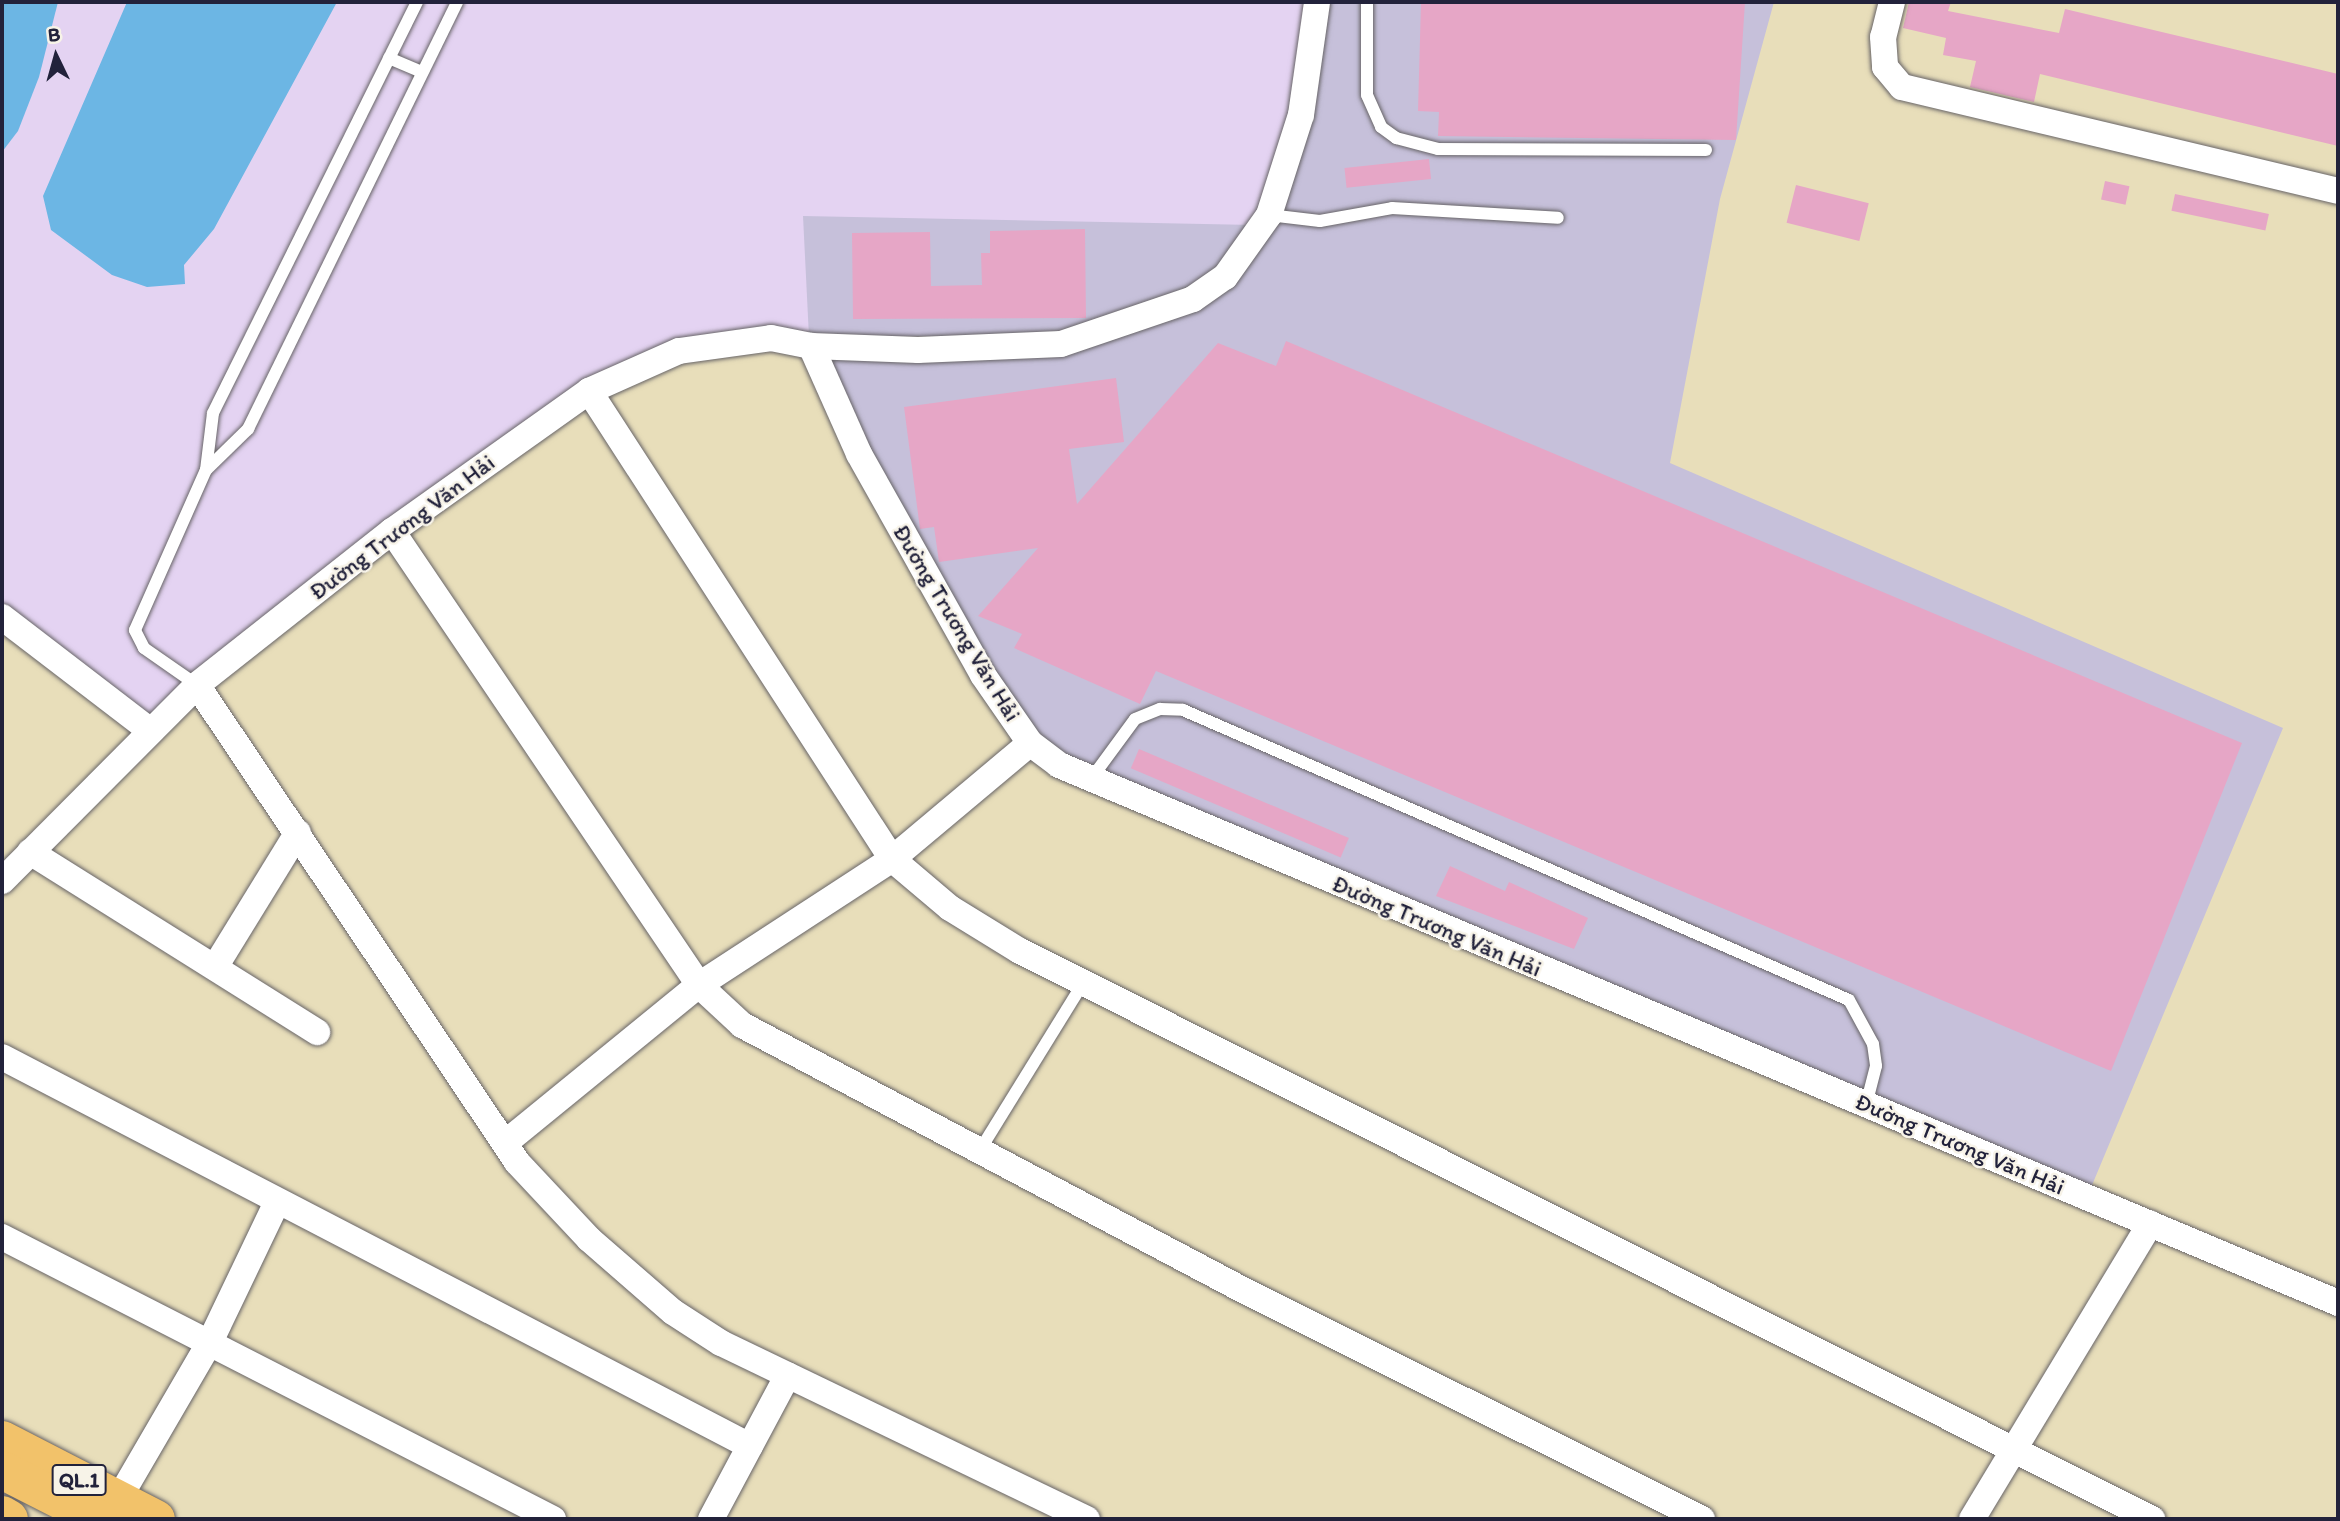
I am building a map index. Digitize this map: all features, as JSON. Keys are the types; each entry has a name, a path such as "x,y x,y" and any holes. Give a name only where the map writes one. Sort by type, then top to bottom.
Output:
{"main road":[{"name":"QL.1","path":"2,1440 108,1513"},
{"name":"QL.1","path":"2,1470 108,1513 156,1519"},
{"path":"2,1516 9,1519"}],"street":[{"path":"811,346 918,350 1060,344 1193,299 1234,267 1269,215 1301,116 1317,2"},
{"path":"1892,2 1883,37 1885,67 1902,87 2338,191"},
{"name":"Đường Trương Văn Hải","path":"2,881 149,730 197,685 392,531 589,391 679,351 771,338 811,346 865,465 983,675 1030,743 1090,782 2338,1303"},
{"path":"589,391 891,859 973,923 1083,983 2017,1448 2152,1519"},
{"path":"392,531 699,985 762,1037 1702,1519"},
{"path":"2,617 149,730"},
{"path":"197,685 505,1143 589,1238 664,1305 721,1343 1087,1519"},
{"path":"505,1143 699,985 891,859 1030,743"},
{"path":"215,967 298,832"},
{"path":"30,852 317,1032"},
{"path":"2,1057 750,1446"},
{"path":"108,1513 210,1342 277,1202"},
{"path":"1972,1519 2150,1224"},
{"path":"2,1237 553,1519"},
{"path":"711,1519 788,1375"}],"lane":[{"path":"197,685 144,648 135,630 206,470 213,413 417,2"},
{"path":"206,470 247,429 457,2"},
{"path":"1367,2 1367,95 1381,127 1396,138 1438,149 1706,150"},
{"path":"389,58 422,72"},
{"path":"1269,215 1320,221 1392,208 1558,218"},
{"path":"1090,782 1135,719 1160,709 1183,710 1849,1000 1873,1044 1876,1066 1866,1105"},
{"path":"980,1150 1083,983"}],"shaded area":[{"path":"2,2 1309,2 1294,114 1254,225 809,337 676,343 149,720 2,607"},
{"path":"1325,2 1774,2 1720,199 1670,463 2283,728 2090,1190 1086,772 1035,737 990,672 866,451 823,354 1065,351 1258,251"},
{"path":"803,216 1254,225 1244,244 1189,292 1061,336 809,337"}],"water":[{"path":"2,2 58,2 39,77 18,131 2,152"},
{"path":"127,2 337,2 214,229 184,265 185,284 147,287 112,275 51,230 43,196"}],"building":[{"path":"1421,2 1745,2 1736,140 1438,136 1439,112 1418,111"},
{"path":"1909,2 1951,2 1948,11 2059,33 2065,9 2338,74 2338,146 2040,74 2034,102 1970,87 1976,61 1943,55 1946,38 1903,28"},
{"path":"1429,159 1431,179 1347,188 1344,168"},
{"path":"2105,181 2129,186 2126,205 2101,200"},
{"path":"1796,185 1869,203 1859,241 1787,223"},
{"path":"2175,194 2269,214 2265,231 2171,211"},
{"path":"1085,229 1086,318 853,319 852,233 930,232 931,286 982,285 981,253 990,253 990,231"},
{"path":"1286,341 2242,743 2111,1071 1156,671 1140,704 1014,648 1022,634 978,616 1038,548 939,562 934,527 920,529 904,407 1116,378 1124,442 1069,449 1077,504 1218,343 1276,366"},
{"path":"1139,749 1349,838 1341,857 1131,768"},
{"path":"1450,866 1505,891 1509,882 1588,918 1574,949 1436,896"}]}
